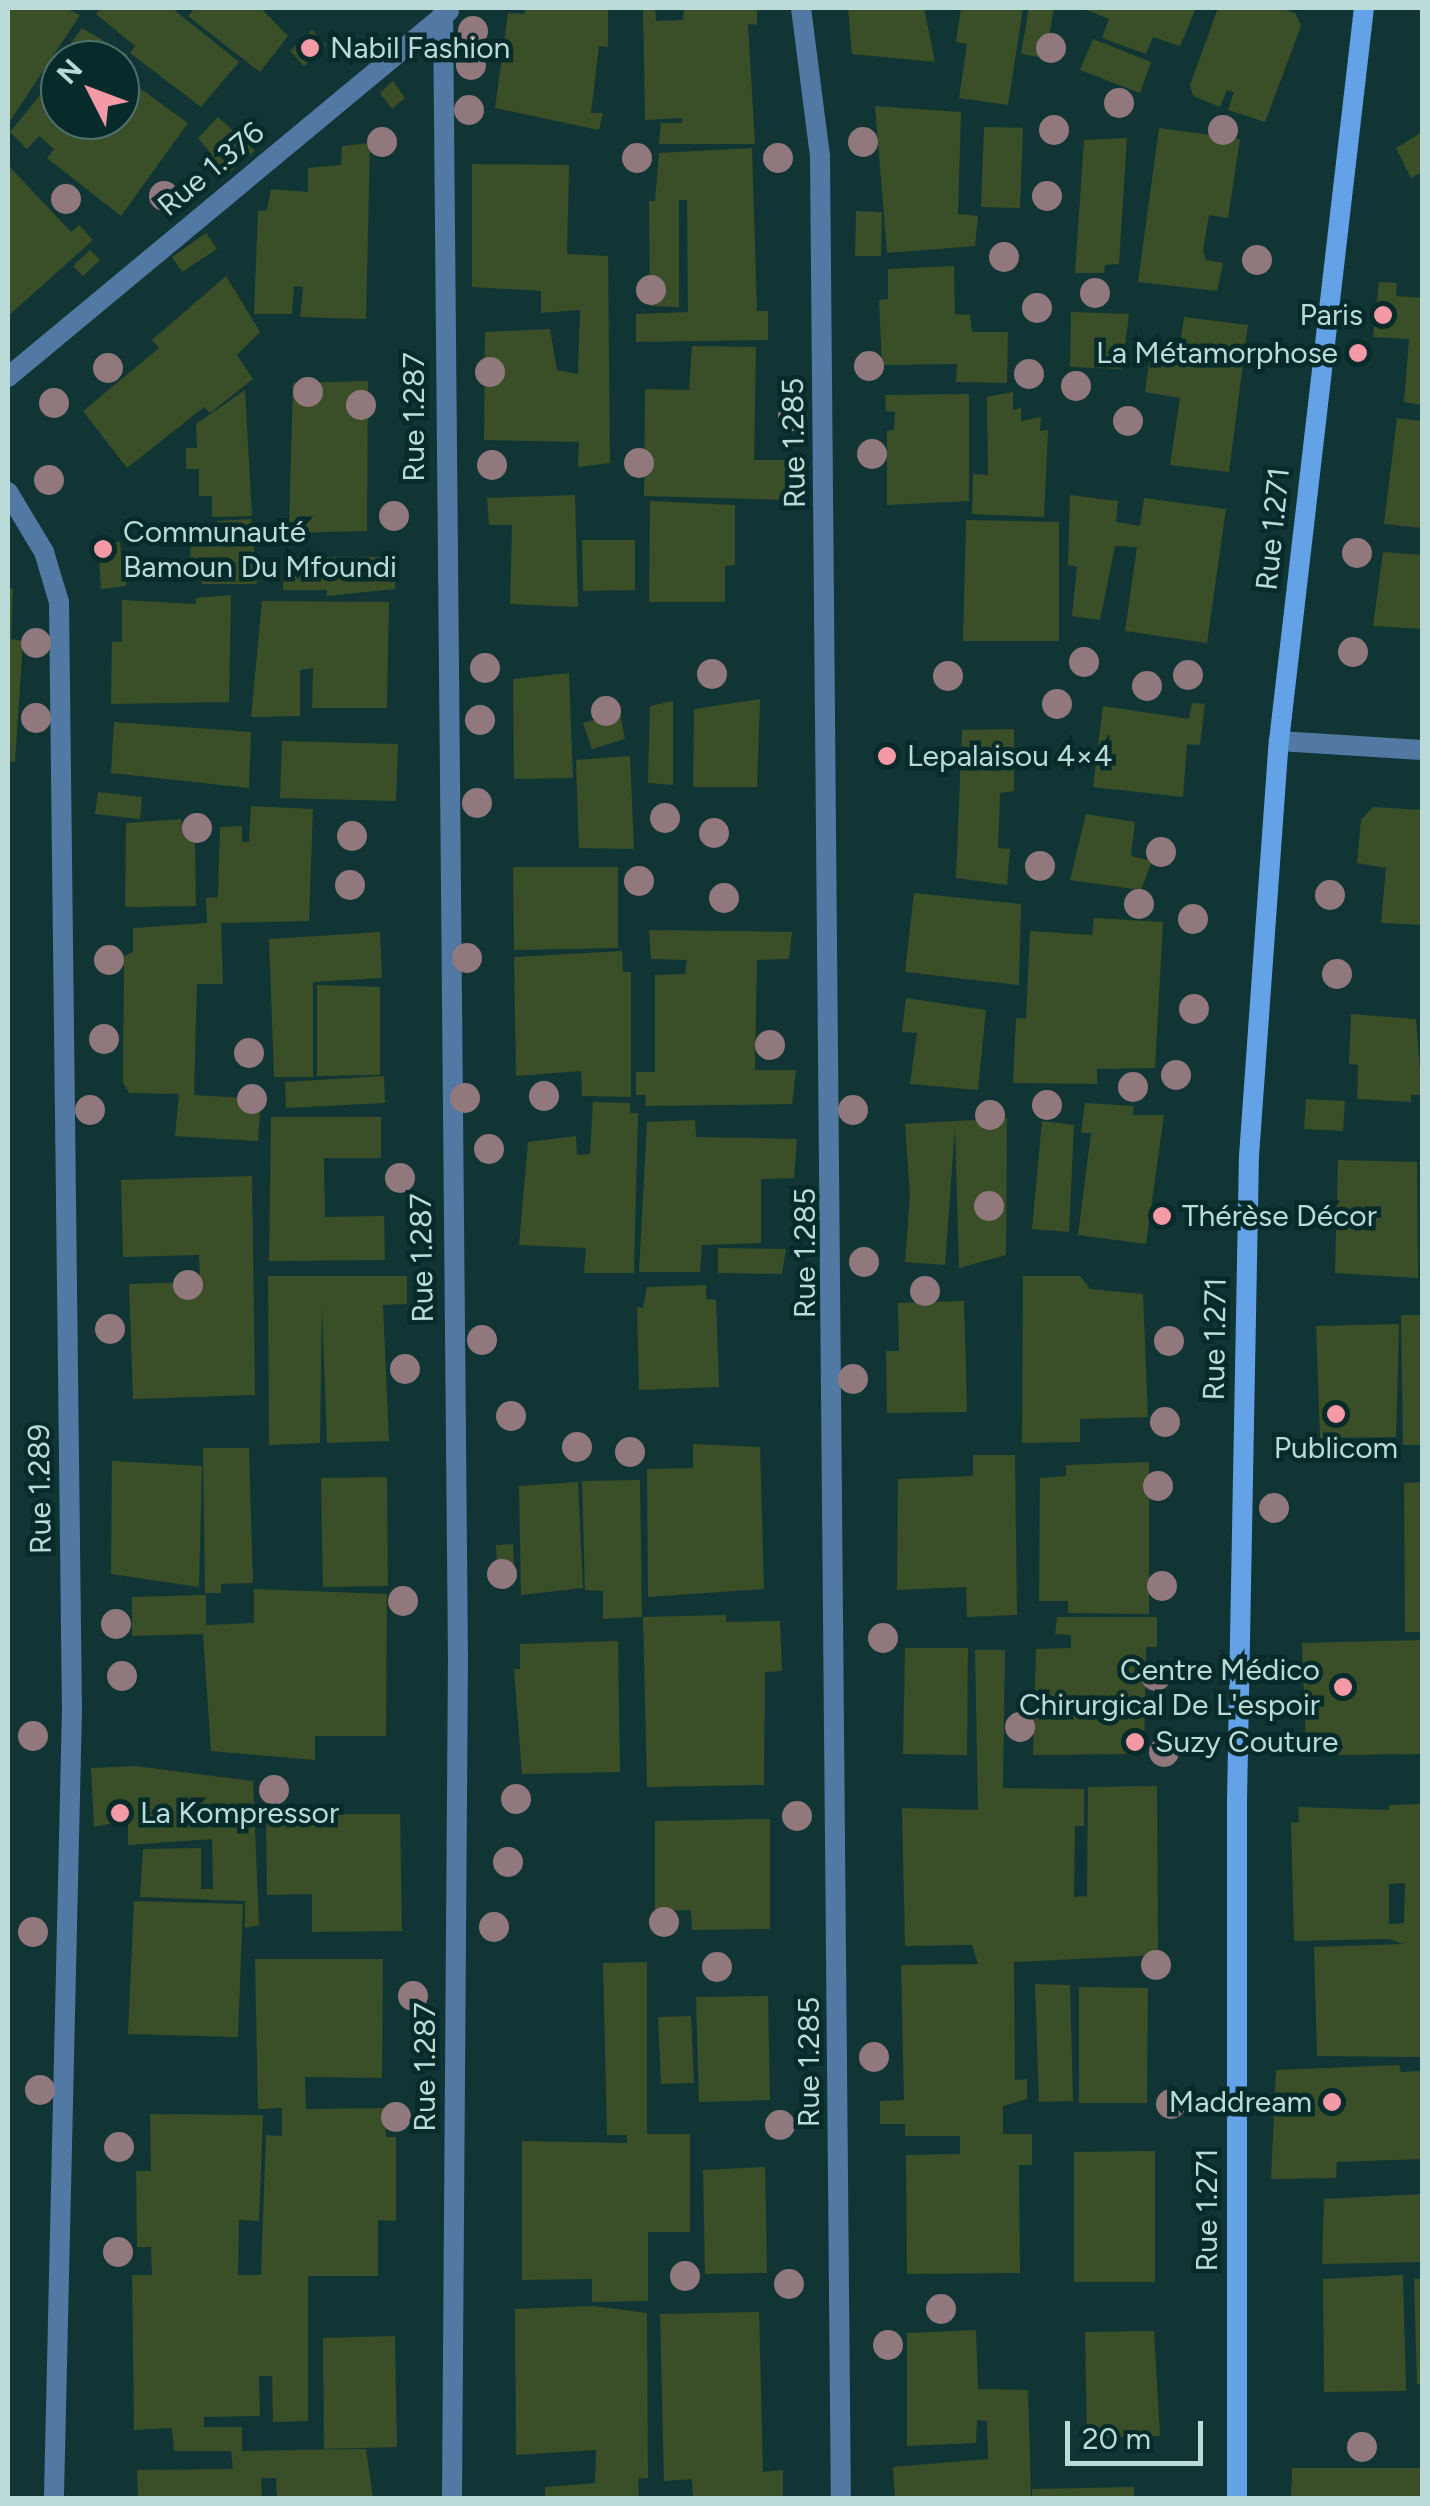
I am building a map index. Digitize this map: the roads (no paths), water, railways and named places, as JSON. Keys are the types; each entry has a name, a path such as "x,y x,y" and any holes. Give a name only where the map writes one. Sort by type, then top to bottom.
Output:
{"street":[{"name":"Rue 1.285","path":"801,8 820,156 841,2498"},
{"name":"Rue 1.271","path":"1237,2498 1237,1802 1248,1156 1279,741 1364,8"},
{"name":"Rue 1.376","path":"8,377 446,10"},
{"name":"Rue 1.287","path":"446,10 458,1656 452,2498"},
{"name":"Rue 1.289","path":"8,492 44,552 59,602 72,1708 54,2498"},
{"path":"1279,741 1422,750"}],"place":[{"name":"Nabil Fashion","path":"310,48"},
{"name":"Paris","path":"1383,315"},
{"name":"La Métamorphose","path":"1358,353"},
{"name":"Communauté Bamoun Du Mfoundi","path":"103,549"},
{"name":"Lepalaisou 4×4","path":"887,756"},
{"name":"Thérèse Décor","path":"1162,1216"},
{"name":"Publicom","path":"1336,1414"},
{"name":"Centre Médico Chirurgical De L'espoir","path":"1343,1687"},
{"name":"Suzy Couture","path":"1135,1742"},
{"name":"La Kompressor","path":"120,1813"},
{"name":"Maddream","path":"1332,2102"}]}
